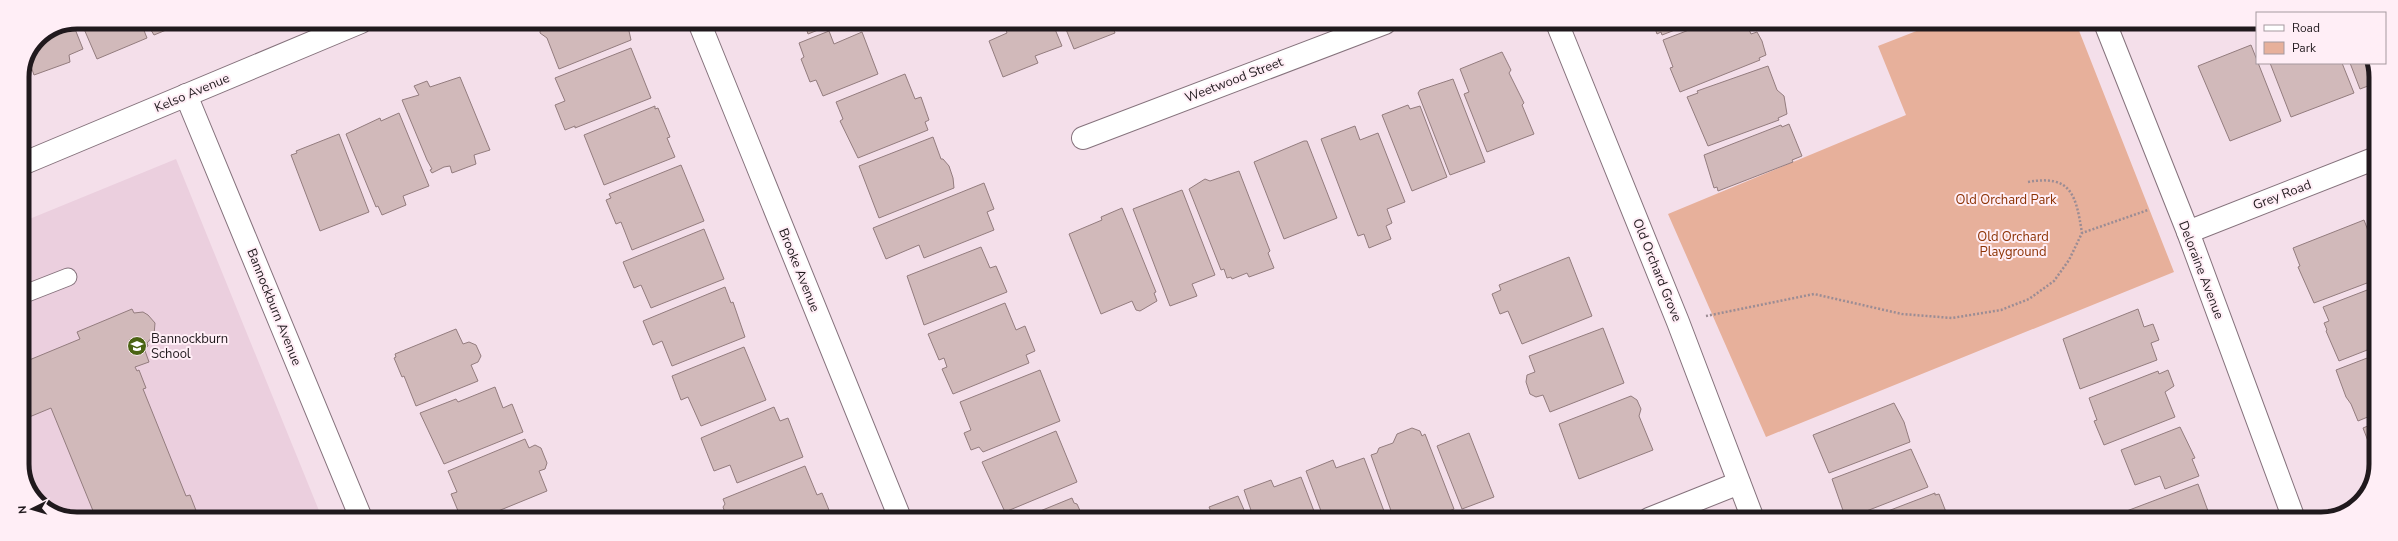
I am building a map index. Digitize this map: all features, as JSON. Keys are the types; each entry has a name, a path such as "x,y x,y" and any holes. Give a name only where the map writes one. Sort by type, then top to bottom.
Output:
{"street":[{"name":"Kelso Avenue","path":"29,161 344,29"},
{"name":"Brooke Avenue","path":"702,29 898,512"},
{"name":"Weetwood Street","path":"1083,138 1369,29"},
{"name":"Old Orchard Grove","path":"1559,29 1678,322 1750,512"},
{"name":"Deloraine Avenue","path":"2107,29 2188,232 2291,512"},
{"name":"Bannockburn Avenue","path":"186,95 359,512"},
{"name":"Grey Road","path":"2188,232 2369,161"},
{"path":"1666,512 1739,482"}],"lane":[{"path":"29,292 68,277"}],"path":[{"path":"1678,322 1754,305 1814,294 1902,314 1952,318 2001,310 2029,299 2054,281 2069,260 2082,233 2076,199 2059,182 2046,179 2028,182"},
{"path":"2082,233 2175,201"}],"shaded area":[{"name":"Bannockburn School","path":"176,159 320,512 68,511 52,505 52,489 36,489 29,467 29,219"}],"green space":[{"name":"Old Orchard Park","path":"1922,29 2078,29 2174,272 1766,437 1668,214 1906,115 1878,46"}],"building":[{"path":"75,29 83,49 69,55 70,62 34,75 31,66 37,50 43,43 50,37 59,33"},
{"path":"84,29 143,29 147,38 97,59"},
{"path":"150,29 168,29 154,35"},
{"path":"540,29 629,29 631,40 559,69 547,38 540,33"},
{"path":"806,29 820,29 808,34"},
{"path":"1006,29 1055,29 1062,46 1035,56 1038,63 1003,77 989,41 1007,33"},
{"path":"1066,29 1114,29 1115,33 1074,49"},
{"path":"1655,29 1678,29 1662,35 1661,32 1657,34"},
{"path":"1691,29 1749,29 1751,34 1757,32 1762,41 1766,55 1759,58 1760,60 1680,92 1670,68 1673,67 1663,40"},
{"path":"829,31 834,44 862,32 878,74 823,96 816,80 810,82 801,59 804,57 799,43"},
{"path":"2251,45 2256,58 2256,64 2258,64 2281,121 2230,141 2198,66"},
{"path":"631,48 651,98 575,128 575,126 565,130 555,105 565,101 555,78"},
{"path":"1502,52 1511,70 1509,73 1524,103 1522,105 1534,134 1487,152 1464,94 1469,92 1460,69"},
{"path":"2270,64 2342,64 2354,93 2291,117"},
{"path":"2350,64 2367,64 2369,74 2369,86 2360,89"},
{"path":"1768,66 1777,90 1784,96 1787,114 1778,118 1779,120 1708,146 1687,97 1698,93 1697,91"},
{"path":"905,74 915,99 921,97 929,120 925,122 928,130 858,158 840,121 843,119 836,102"},
{"path":"460,77 490,150 474,155 476,164 452,173 450,166 444,167 432,173 430,170 432,169 402,100 419,95 414,86 427,81 430,87"},
{"path":"1453,79 1485,162 1450,175 1418,93 1420,90"},
{"path":"1408,105 1410,109 1420,106 1447,177 1412,191 1382,115"},
{"path":"655,106 655,109 658,108 670,137 667,138 675,157 604,185 584,135"},
{"path":"399,113 429,186 403,196 406,205 382,215 378,206 376,207 346,134 380,118 381,121"},
{"path":"1789,124 1802,156 1792,160 1793,162 1718,191 1717,187 1714,188 1704,155 1781,125 1782,127"},
{"path":"1355,126 1360,140 1378,133 1405,202 1387,209 1392,223 1386,226 1391,239 1369,248 1364,234 1358,236 1321,139"},
{"path":"339,134 369,212 320,231 291,155 297,153 296,151"},
{"path":"933,137 941,159 943,159 949,166 953,178 954,188 879,218 859,166"},
{"path":"1307,141 1337,218 1284,239 1254,162"},
{"path":"681,165 704,221 632,250 621,222 616,224 606,200 611,198 609,194"},
{"path":"1239,171 1270,251 1268,253 1274,268 1249,277 1247,273 1232,279 1231,277 1227,278 1224,269 1221,270 1189,189 1205,179 1210,181"},
{"path":"984,183 994,209 987,212 994,230 924,258 919,245 886,259 873,228"},
{"path":"1182,190 1215,275 1192,284 1197,296 1170,306 1133,209"},
{"path":"1122,208 1156,292 1154,293 1157,301 1140,311 1136,310 1132,301 1101,314 1069,234 1102,220 1101,217"},
{"path":"2364,220 2369,233 2369,282 2314,303 2298,267 2300,266 2293,248"},
{"path":"704,229 724,279 651,308 641,285 634,288 623,262"},
{"path":"981,247 990,268 996,266 1007,292 924,325 907,276"},
{"path":"1569,257 1592,316 1522,344 1508,311 1500,314 1492,294 1501,290 1499,285"},
{"path":"725,287 731,303 733,302 745,337 672,366 662,341 653,345 643,321"},
{"path":"2369,289 2369,349 2339,361 2326,331 2327,330 2324,323 2329,321 2323,307"},
{"path":"1005,303 1016,330 1025,326 1035,351 1026,355 1029,363 953,394 942,369 947,367 944,358 939,360 928,334"},
{"path":"132,309 134,313 143,312 148,315 155,323 154,335 147,343 148,346 144,348 149,362 135,367 137,371 139,370 146,388 143,389 186,496 190,495 197,512 94,512 51,408 29,417 29,360 80,339 77,332"},
{"path":"2138,309 2144,327 2153,324 2159,340 2151,343 2157,360 2080,389 2063,339"},
{"path":"1603,328 1624,383 1550,412 1543,395 1536,397 1530,394 1526,382 1527,375 1535,372 1529,356"},
{"path":"456,329 463,344 469,342 476,345 481,356 478,362 471,365 478,381 416,406 404,376 402,377 394,358 396,357 395,354"},
{"path":"744,347 766,400 701,426 688,397 681,400 672,376"},
{"path":"2369,357 2369,416 2358,421 2351,404 2346,397 2336,370"},
{"path":"1040,370 1060,421 983,452 979,447 971,450 964,433 971,430 960,402"},
{"path":"2168,370 2174,386 2165,392 2175,417 2104,445 2094,421 2097,420 2089,398 2158,371 2159,374"},
{"path":"495,387 503,408 512,404 523,432 444,464 420,413 456,399 458,402"},
{"path":"1631,396 1637,400 1641,409 1639,416 1653,450 1579,479 1559,424"},
{"path":"1894,403 1904,422 1910,442 1829,473 1813,435"},
{"path":"774,407 780,421 788,418 803,457 737,483 730,465 714,471 701,438"},
{"path":"2369,426 2369,444 2363,428"},
{"path":"2180,427 2195,458 2192,459 2199,476 2165,489 2160,476 2135,485 2121,450"},
{"path":"1412,428 1420,431 1422,436 1425,434 1454,509 1446,512 1391,512 1371,455 1377,453 1379,448 1393,443 1397,434"},
{"path":"1056,431 1077,482 1005,512 982,462"},
{"path":"1469,433 1494,497 1462,509 1437,446"},
{"path":"525,439 529,448 535,445 541,448 547,463 545,469 539,471 547,491 496,512 458,512 451,494 457,492 448,471"},
{"path":"1911,449 1928,487 1864,512 1844,512 1832,479"},
{"path":"1364,458 1384,512 1321,512 1306,471 1333,460 1336,468"},
{"path":"805,466 817,495 822,493 829,510 824,512 725,512 723,507 725,504 723,499"},
{"path":"1301,477 1314,512 1252,512 1244,490 1271,480 1274,487"},
{"path":"2198,484 2208,512 2124,512"},
{"path":"1935,493 1935,495 1939,494 1946,512 1885,512"},
{"path":"1238,496 1245,512 1211,512 1209,507"},
{"path":"1072,498 1081,512 1038,512"}],"place":[{"name":"Bannockburn School","path":"137,346"}],"park label":[{"name":"Old Orchard Playground","path":"2013,244"}]}
